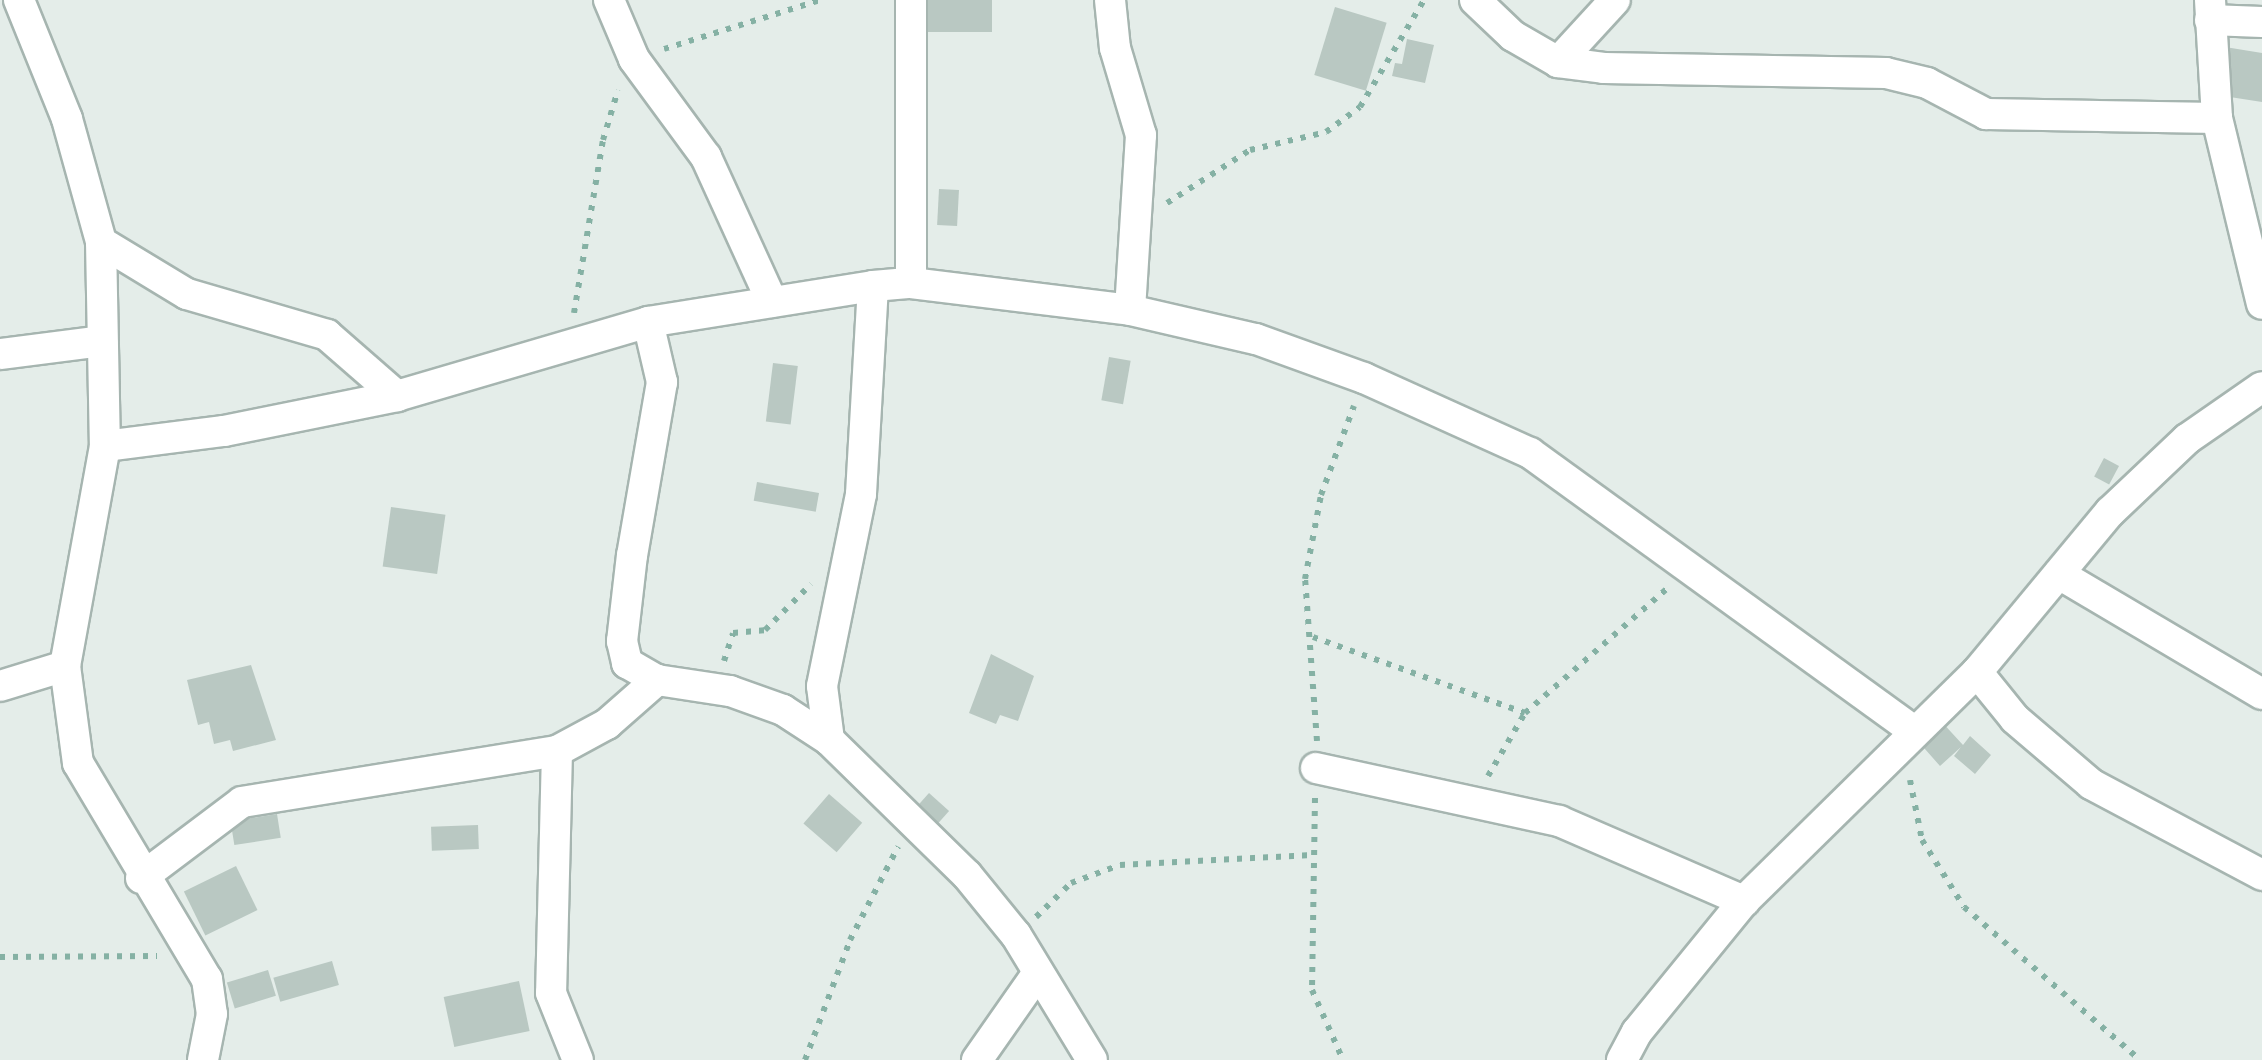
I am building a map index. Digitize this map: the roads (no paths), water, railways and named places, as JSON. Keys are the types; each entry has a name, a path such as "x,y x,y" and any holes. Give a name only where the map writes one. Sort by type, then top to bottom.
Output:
{"street":[{"path":"19,0 67,118 101,242 105,446 65,666 78,763 141,878 193,952 206,979 212,1014 203,1060"},
{"path":"610,0 636,61 706,157 772,302"},
{"path":"911,0 911,283"},
{"path":"1110,0 1115,48 1141,135 1130,310"},
{"path":"1475,0 1513,36 1558,62 1604,68 1886,73 1927,83 1986,114 2217,118"},
{"path":"1558,62 1616,0"},
{"path":"2262,22 2210,10 2217,118 2262,304"},
{"path":"101,242 186,294 327,335 397,396"},
{"path":"105,446 224,431 397,396 648,322 873,286 911,283 1130,310 1256,339 1364,378 1530,453 1692,567 1912,734"},
{"path":"829,740 824,662 851,563 870,394 873,286"},
{"path":"648,322 662,382 622,641 627,663 657,680 730,691 782,710 829,740 912,819 1016,934 1092,1060"},
{"path":"0,354 102,341"},
{"path":"1622,1060 1637,1032 1744,902 1977,672 2110,512 2187,439 2262,387"},
{"path":"2059,574 2262,694"},
{"path":"0,686 65,666"},
{"path":"1977,672 2015,719 2091,784 2262,876"},
{"path":"141,878 242,802 557,751 607,724 657,680"},
{"path":"557,751 551,992 578,1060"},
{"path":"1316,768 1476,799 1635,849 1744,902"},
{"path":"977,1060 1038,973"}]}
